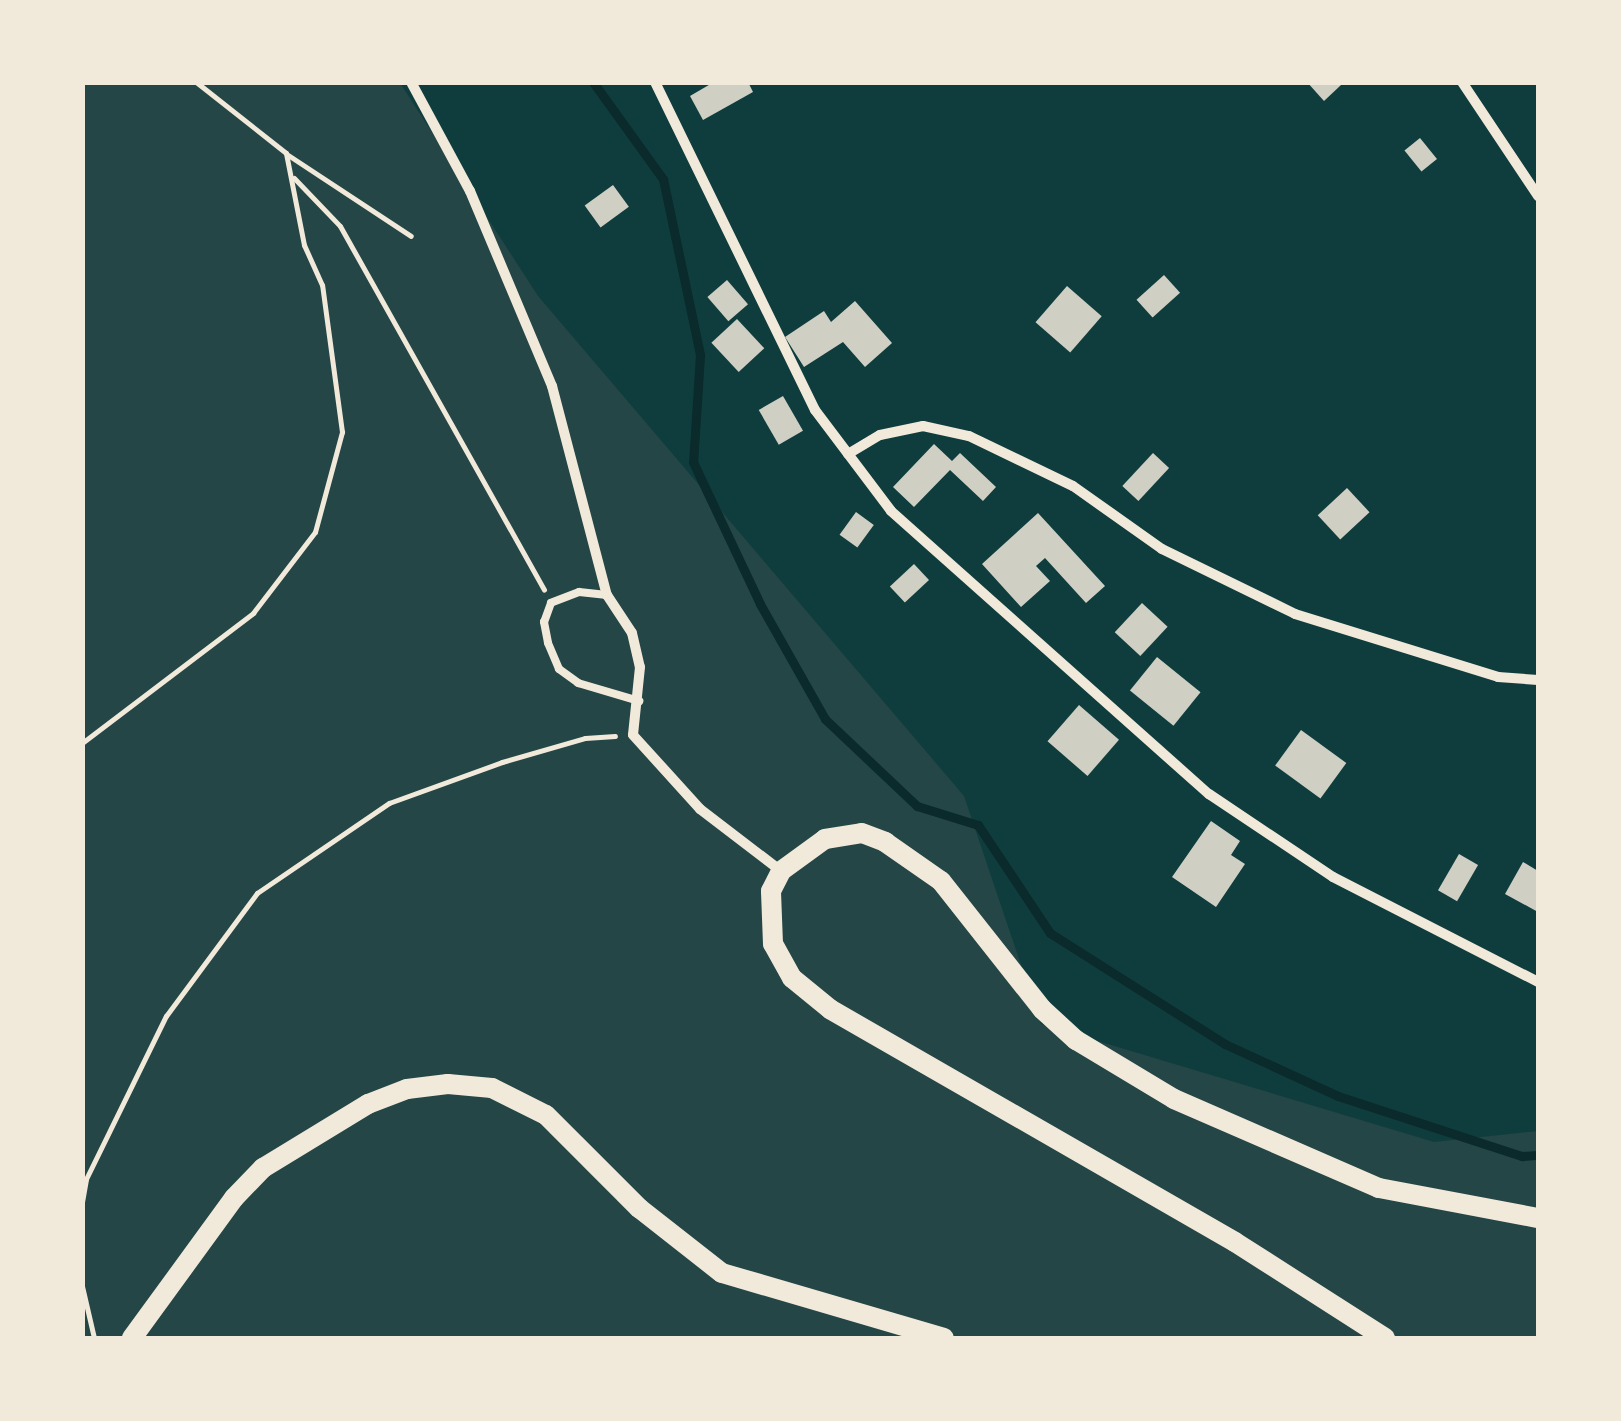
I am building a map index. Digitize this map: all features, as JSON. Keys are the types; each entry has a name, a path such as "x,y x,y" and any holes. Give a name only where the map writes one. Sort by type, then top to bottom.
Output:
{"main road":[{"path":"1385,1338 1235,1242 830,1009 792,978 772,944 771,890 781,871 825,839 862,833 885,842 940,881 1042,1010 1076,1040 1174,1099 1379,1188 1538,1218"},
{"path":"132,1338 234,1198 263,1168 368,1104 406,1089 448,1084 492,1088 546,1115 639,1208 722,1272 944,1338"}],"street":[{"path":"411,82 470,191 552,386 607,595 632,633 639,701 634,736 700,810 781,871"},
{"path":"655,82 815,410 890,511 1209,794 1332,877 1538,982"},
{"path":"1462,82 1538,196"},
{"path":"848,454 880,435 923,426 969,436 1072,486 1162,548 1294,614 1498,677 1538,680"}],"lane":[{"path":"607,595 579,592 551,603 544,622 559,670 578,683 639,701"}],"path":[{"path":"196,82 286,154 411,236"},
{"path":"82,744 253,612 315,532 342,432 322,286 304,245 286,154"},
{"path":"292,176 340,226 551,603"},
{"path":"82,1202 86,1179 166,1016 257,893 389,804 585,738 634,736"},
{"path":"82,1286 94,1338"}],"shaded area":[{"path":"82,83 400,83 538,296 964,796 1041,1024 1434,1142 1538,1131 1538,1338 83,1338"}],"building":[{"path":"714,82 748,82 753,92 703,120 690,96"},
{"path":"1307,82 1339,82 1341,85 1324,101"},
{"path":"1420,138 1437,159 1421,172 1404,151"},
{"path":"613,185 629,207 601,227 585,206"},
{"path":"1164,275 1180,293 1153,318 1137,300"},
{"path":"727,280 748,304 728,321 707,297"},
{"path":"1067,286 1102,316 1070,352 1036,322"},
{"path":"855,301 892,343 865,367 843,342 804,367 785,337 824,311 831,322"},
{"path":"737,319 764,348 739,372 711,343"},
{"path":"783,396 803,431 779,445 759,410"},
{"path":"934,444 952,461 960,453 996,487 983,501 950,470 914,507 893,487"},
{"path":"1153,453 1169,468 1138,501 1122,486"},
{"path":"1347,488 1370,512 1340,539 1318,515"},
{"path":"856,512 874,525 857,548 840,535"},
{"path":"1038,513 1105,586 1086,603 1045,558 1036,566 1050,581 1021,607 982,564"},
{"path":"914,564 929,580 905,603 890,587"},
{"path":"1142,603 1168,627 1140,656 1115,632"},
{"path":"1157,657 1201,692 1173,726 1130,690"},
{"path":"1079,705 1119,740 1088,776 1048,741"},
{"path":"1301,730 1346,763 1320,799 1275,766"},
{"path":"1211,821 1240,841 1231,855 1245,864 1216,907 1172,877"},
{"path":"1459,854 1478,865 1457,901 1438,890"},
{"path":"1523,862 1538,871 1538,912 1505,894"}],"waterway":[{"path":"593,82 663,179 700,355 693,462 760,604 825,719 917,806 978,825 1050,933 1225,1044 1338,1096 1522,1156 1538,1155"}]}
